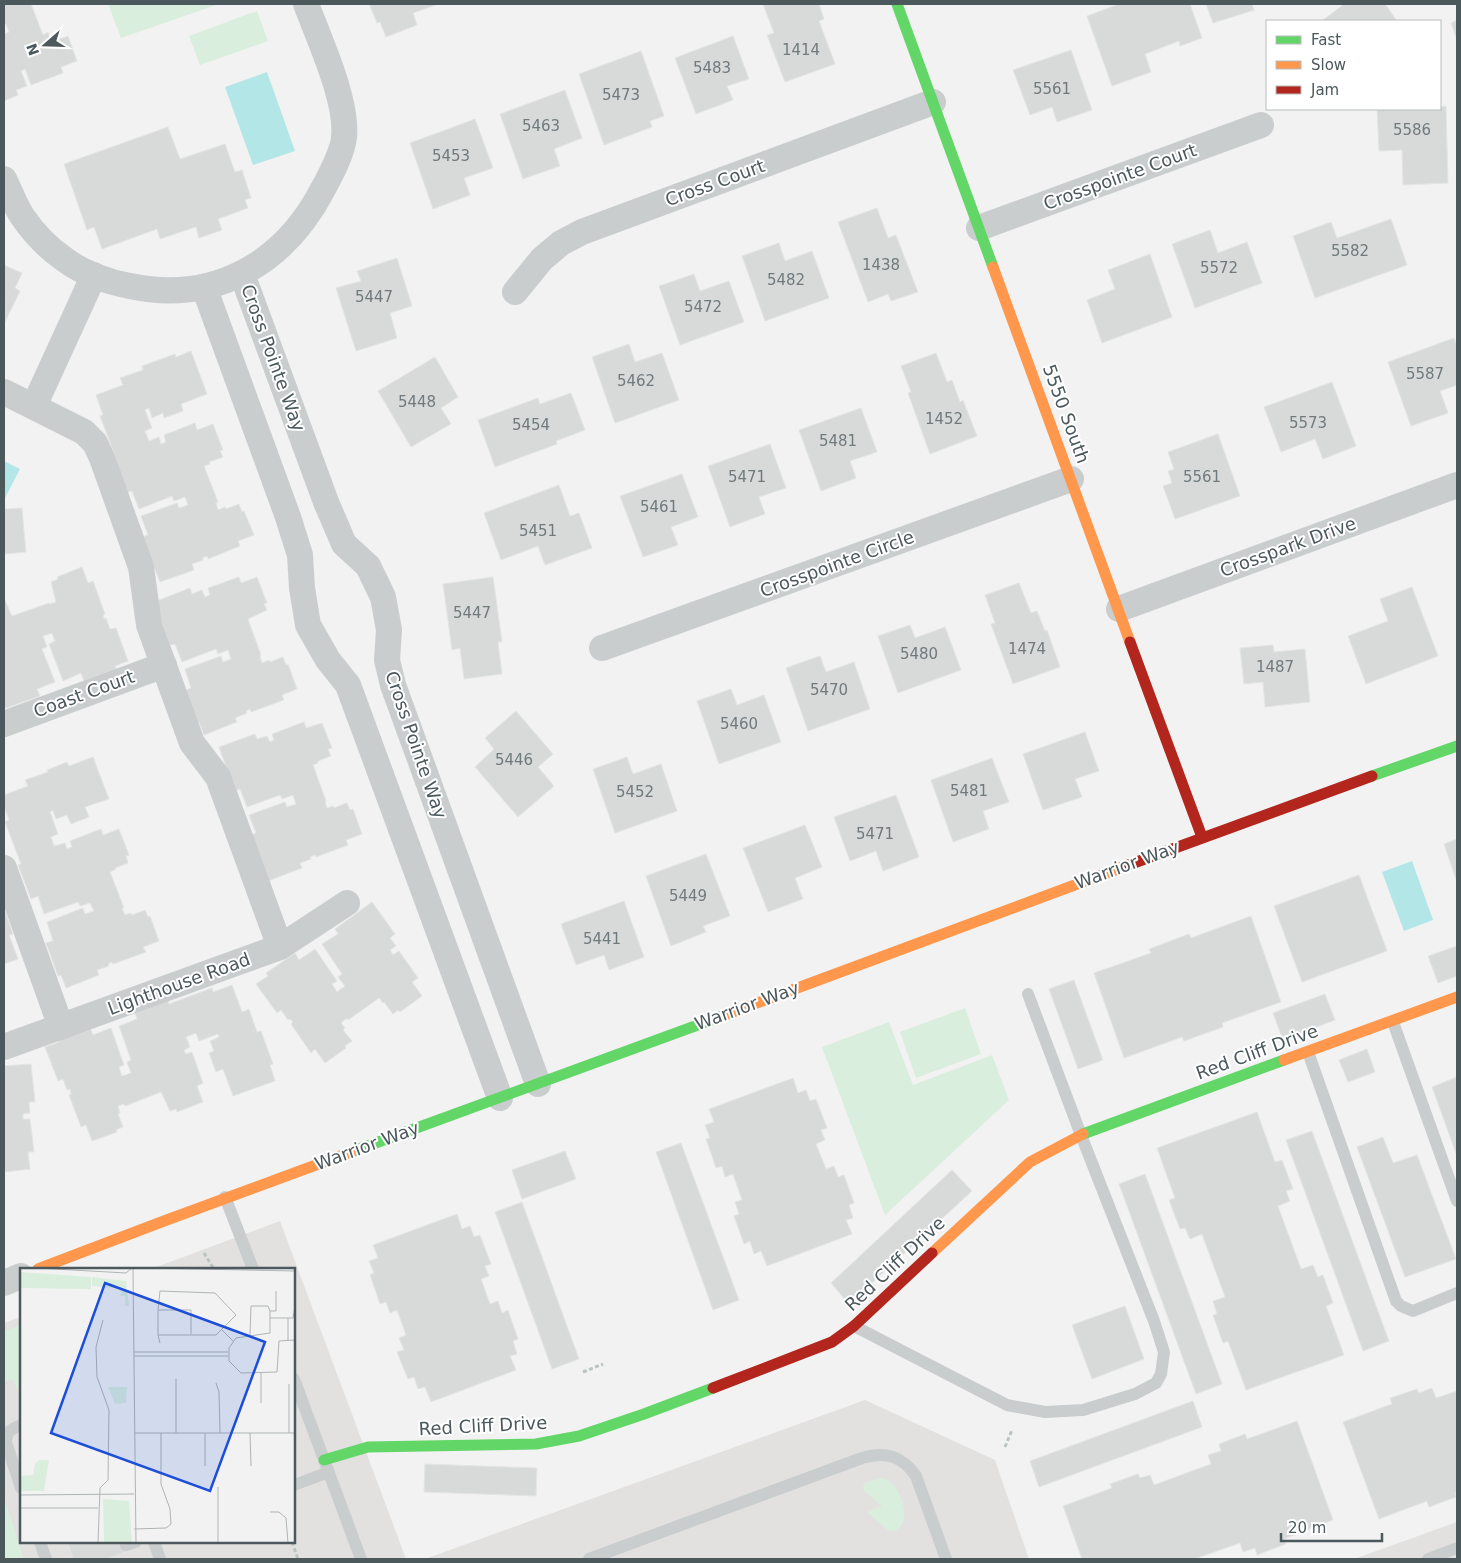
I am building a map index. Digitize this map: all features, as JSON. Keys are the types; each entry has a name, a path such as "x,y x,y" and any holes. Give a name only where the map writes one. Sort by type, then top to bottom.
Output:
{"street":[{"path":"4,179 22,215 42,240 64,260 94,275 117,284 140,289 173,292 224,281 283,244 301,225 332,172 344,138 343,110 306,4"},
{"name":"5550 South","path":"897,4 1202,837"},
{"name":"Cross Court","path":"515,292 542,259 561,244 582,232 933,102"},
{"name":"Crosspointe Court","path":"979,228 1261,125"},
{"path":"34,406 94,275"},
{"path":"224,281 288,517 300,554 302,588 308,625 328,660 348,685 500,1098"},
{"name":"Cross Pointe Way","path":"224,281 344,544 368,566 383,597 390,630 387,660 393,685 538,1084"},
{"path":"4,392 84,432 95,443 142,567 149,625 192,743 218,777 280,947"},
{"name":"Crosspointe Circle","path":"602,648 1071,479"},
{"name":"Crosspark Drive","path":"1119,609 1457,485"},
{"name":"Coast Court","path":"4,724 164,665"},
{"name":"Warrior Way","path":"41,1268 226,1197 538,1084 1202,837 1457,746"},
{"path":"4,868 61,1027"},
{"name":"Lighthouse Road","path":"4,1047 280,947 347,903"},
{"name":"Red Cliff Drive","path":"324,1460 368,1447 536,1444 580,1436 644,1414 832,1342 854,1326 1030,1162 1081,1135 1457,997"},
{"path":"4,1283 20,1276"}],"lane":[{"path":"854,1326 1007,1405 1045,1412 1083,1410 1135,1394 1156,1383 1161,1374 1164,1352 1154,1321 1028,994"},
{"path":"1393,1022 1457,1201"},
{"path":"1308,1052 1396,1301 1401,1306 1414,1311 1457,1293"},
{"path":"226,1197 253,1268"},
{"path":"295,1382 361,1559"},
{"path":"20,1426 6,1435 6,1442 16,1457 20,1482"},
{"path":"589,1559 875,1454 901,1459 910,1467 916,1476 946,1559"},
{"path":"295,1485 329,1472"},
{"path":"40,1543 46,1559"},
{"path":"154,1543 160,1559"},
{"path":"1428,1559 1457,1548"}],"path":[{"path":"204,1253 213,1268"},
{"path":"583,1372 603,1364"},
{"path":"292,1543 298,1559"}],"shaded area":[{"path":"280,1221 406,1559 4,1559 4,1323 20,1317 20,1543 295,1543 295,1268 154,1268"},
{"path":"865,1400 995,1460 1029,1559 425,1559"},
{"path":"1457,1522 1457,1559 1354,1559"}],"green space":[{"path":"108,4 219,4 121,38"},
{"path":"257,11 268,41 200,65 189,36"},
{"path":"965,1008 981,1054 916,1078 900,1032"},
{"path":"889,1022 913,1085 992,1055 1009,1100 885,1215 822,1047"},
{"path":"20,1325 20,1396 13,1379 4,1382 4,1331"},
{"path":"880,1478 893,1484 902,1500 904,1518 902,1525 896,1530 888,1530 867,1512 882,1506 864,1491 863,1487 865,1483"},
{"path":"4,1497 24,1559 4,1559"}],"water":[{"path":"267,72 295,151 253,165 225,87"},
{"path":"4,461 20,469 4,500"},
{"path":"1412,861 1433,920 1404,931 1382,872"}],"building":[{"path":"4,4 31,4 43,35 48,32 51,42 68,36 77,61 61,67 63,73 31,85 25,69 21,71 27,86 16,90 18,95 4,101 4,34 9,32 6,24 4,25"},
{"path":"369,4 438,4 413,13 417,25 386,37 380,22 377,23"},
{"path":"763,4 819,4 824,19 819,21 835,64 785,82 767,35 774,33"},
{"path":"1119,4 1190,4 1202,38 1180,46 1179,41 1145,54 1151,72 1112,86 1087,16"},
{"path":"1206,4 1252,4 1254,10 1213,23"},
{"path":"1344,4 1385,4 1396,20 1323,20"},
{"path":"1457,20 1457,40 1451,23"},
{"path":"733,36 749,79 727,86 733,100 696,114 675,58"},
{"path":"1071,50 1092,110 1057,122 1052,107 1030,115 1013,70"},
{"path":"641,51 664,116 650,121 652,127 604,145 579,74"},
{"path":"565,90 582,138 554,149 560,166 523,179 500,114"},
{"path":"1446,106 1448,183 1403,185 1402,150 1379,151 1377,110 1441,110 1441,107"},
{"path":"475,119 493,168 464,178 470,195 433,209 410,143"},
{"path":"168,127 180,159 225,144 235,172 242,170 251,198 245,200 248,208 218,219 222,230 199,238 196,227 160,239 157,229 102,249 94,227 87,230 64,164"},
{"path":"877,208 888,238 896,235 918,292 891,301 888,294 868,302 838,222"},
{"path":"1391,219 1407,265 1315,298 1293,236 1331,222 1337,238"},
{"path":"1210,230 1218,253 1247,242 1262,283 1195,308 1172,244"},
{"path":"779,243 785,261 812,251 829,298 765,321 742,256"},
{"path":"1150,254 1172,317 1102,343 1087,300 1115,289 1108,270"},
{"path":"397,258 412,306 390,313 397,338 356,351 336,288 361,281 357,271"},
{"path":"4,265 22,273 15,288 20,291 5,322"},
{"path":"694,274 700,291 729,281 744,322 680,345 659,286"},
{"path":"1454,338 1457,346 1457,385 1440,391 1448,413 1411,426 1388,362"},
{"path":"629,344 635,362 662,353 679,400 615,423 592,357"},
{"path":"191,351 207,394 181,404 183,411 164,418 163,413 152,418 149,408 145,410 152,428 145,431 149,441 159,437 161,444 166,442 164,435 195,423 197,430 213,424 223,450 220,451 223,457 204,466 218,502 216,503 218,510 239,504 254,535 238,541 240,546 208,559 207,556 202,558 203,560 192,564 194,570 160,582 140,538 148,535 141,516 177,503 179,508 188,505 185,497 174,501 172,496 139,509 132,491 125,493 116,458 100,416 103,415 96,395 123,385 120,378 143,370 142,366 175,354 176,357"},
{"path":"936,353 947,382 952,380 960,402 963,400 977,436 930,454 908,393 911,392 901,366"},
{"path":"435,357 458,397 441,408 451,424 411,447 378,391"},
{"path":"1332,382 1356,446 1323,459 1315,439 1281,452 1264,407"},
{"path":"571,393 585,430 556,441 557,444 495,467 478,420 538,398 540,404"},
{"path":"861,408 877,452 850,461 856,478 821,491 799,430"},
{"path":"1218,434 1240,496 1175,519 1163,486 1172,483 1168,471 1174,469 1168,452"},
{"path":"770,444 786,488 759,497 765,514 730,527 708,466"},
{"path":"682,474 698,517 671,527 678,545 643,557 620,496"},
{"path":"559,485 570,516 579,513 592,548 545,565 538,546 501,560 484,513"},
{"path":"22,508 26,552 5,554 4,509"},
{"path":"82,567 88,583 93,581 105,614 103,615 104,619 106,618 110,629 116,628 128,661 115,666 116,669 84,681 81,673 63,681 49,644 55,641 52,633 43,636 47,647 42,649 55,682 37,689 40,696 6,708 4,706 4,598 12,616 56,602 51,582 58,579 57,577"},
{"path":"239,577 241,583 257,577 267,603 264,604 267,610 248,619 262,663 283,657 286,665 288,664 297,689 282,695 284,700 251,712 250,709 246,711 247,713 235,718 237,722 204,735 199,722 196,723 184,691 191,688 185,669 221,656 223,662 231,659 228,650 218,654 216,649 182,662 175,644 170,645 154,602 190,588 192,594 202,590 205,597 210,595 208,588"},
{"path":"493,577 502,642 498,642 502,674 464,679 460,648 452,650 443,584"},
{"path":"1019,583 1031,613 1037,611 1045,631 1047,630 1060,667 1013,684 991,624 995,623 985,595"},
{"path":"1412,587 1438,656 1366,684 1348,636 1388,621 1380,599"},
{"path":"910,625 915,638 945,627 961,670 898,693 878,636"},
{"path":"1273,645 1274,652 1305,649 1310,702 1265,707 1263,682 1244,684 1240,648"},
{"path":"820,656 826,672 854,662 870,709 808,731 786,668"},
{"path":"731,689 737,705 764,695 781,742 719,764 697,701"},
{"path":"516,711 553,754 538,767 554,786 518,817 475,767 494,749 485,738"},
{"path":"304,722 306,728 322,723 332,748 328,749 331,756 313,765 327,808 333,806 334,808 347,803 350,810 353,809 362,834 346,840 348,845 316,857 315,855 310,857 311,859 300,863 302,868 268,881 249,836 256,833 249,815 285,802 287,807 296,804 293,795 282,799 280,795 247,807 240,789 235,791 219,747 255,734 257,739 267,736 270,742 274,740 272,734"},
{"path":"1085,732 1099,771 1075,779 1082,797 1043,810 1023,754"},
{"path":"93,757 109,799 85,807 89,817 71,824 67,815 56,819 53,810 50,812 58,834 51,837 54,846 65,843 67,849 72,847 70,841 101,829 103,835 119,829 129,855 126,856 128,863 110,872 124,908 122,908 125,915 131,913 132,915 145,910 148,917 150,916 159,941 143,947 146,952 113,964 112,962 108,964 109,966 97,970 99,975 66,988 61,975 58,976 46,943 53,941 47,922 83,908 85,914 94,911 90,903 80,906 78,902 44,914 38,896 31,899 18,865 21,864 5,822 9,820 4,806 4,795 28,786 25,780 48,772 47,770 67,762 69,766"},
{"path":"627,757 633,774 661,764 677,811 615,833 593,769"},
{"path":"992,758 1009,802 983,811 989,829 953,842 931,780"},
{"path":"896,795 919,857 883,871 876,851 850,861 834,817"},
{"path":"805,825 822,867 795,878 803,899 768,912 743,848"},
{"path":"1457,839 1457,882 1444,844"},
{"path":"706,854 730,916 703,926 706,932 671,946 646,876"},
{"path":"1359,875 1387,951 1302,982 1274,906"},
{"path":"624,901 644,957 609,970 604,955 576,965 561,924"},
{"path":"372,902 395,934 390,938 396,946 390,950 393,955 399,951 418,978 412,982 422,996 400,1012 398,1010 393,1014 379,998 348,1020 347,1018 341,1023 345,1028 343,1030 352,1041 345,1046 346,1048 325,1063 315,1049 311,1053 291,1024 293,1022 290,1019 288,1020 281,1010 277,1013 256,984 268,976 266,973 295,953 299,960 315,949 337,981 332,984 337,992 345,986 338,977 342,974 322,944 338,934 335,929"},
{"path":"4,909 13,934 9,935 18,959 4,964"},
{"path":"1251,916 1281,1002 1222,1023 1223,1027 1184,1041 1182,1037 1124,1058 1094,973 1151,953 1149,949 1189,934 1191,938"},
{"path":"1457,946 1457,976 1438,983 1428,956"},
{"path":"1074,980 1103,1060 1078,1069 1049,989"},
{"path":"232,985 242,1012 249,1009 257,1032 261,1031 273,1064 270,1065 275,1081 233,1096 223,1069 216,1072 209,1053 214,1051 210,1041 219,1037 218,1034 199,1041 196,1033 186,1037 190,1047 184,1050 186,1054 192,1052 203,1083 197,1086 203,1102 177,1112 176,1109 170,1111 161,1092 125,1106 124,1104 118,1106 120,1113 118,1114 123,1127 116,1130 117,1132 92,1141 86,1125 81,1127 69,1095 71,1094 70,1089 67,1090 63,1079 58,1081 45,1047 90,1028 93,1035 111,1028 124,1065 119,1067 122,1076 131,1073 127,1062 131,1060 119,1026 137,1019 135,1013 168,1000 169,1004 212,988 213,992"},
{"path":"1325,994 1335,1020 1283,1040 1273,1013"},
{"path":"1367,1049 1375,1072 1348,1082 1339,1060"},
{"path":"31,1064 35,1102 29,1102 30,1113 23,1114 23,1119 30,1119 34,1152 28,1152 30,1169 4,1172 4,1066"},
{"path":"1457,1077 1457,1156 1432,1087"},
{"path":"793,1078 798,1093 806,1090 810,1101 816,1099 827,1128 821,1130 825,1140 816,1144 826,1169 834,1166 838,1177 844,1175 854,1203 849,1205 853,1218 846,1220 852,1234 767,1266 761,1251 754,1254 750,1241 744,1244 734,1216 739,1214 735,1202 742,1200 733,1174 725,1177 722,1166 716,1168 706,1139 710,1138 705,1125 714,1122 709,1109"},
{"path":"1257,1112 1275,1162 1282,1160 1293,1189 1286,1191 1290,1201 1278,1206 1301,1269 1313,1265 1318,1277 1323,1275 1333,1303 1326,1306 1344,1355 1246,1390 1228,1341 1223,1343 1213,1315 1217,1314 1213,1301 1225,1297 1202,1234 1190,1239 1185,1228 1180,1229 1169,1200 1175,1198 1157,1148"},
{"path":"1312,1131 1389,1341 1363,1351 1286,1140"},
{"path":"1383,1137 1393,1163 1417,1155 1456,1259 1405,1277 1357,1147"},
{"path":"681,1143 739,1300 713,1310 656,1152"},
{"path":"565,1151 576,1179 522,1199 512,1170"},
{"path":"952,1170 972,1191 849,1304 831,1283"},
{"path":"1145,1174 1222,1384 1196,1394 1119,1184"},
{"path":"522,1202 579,1359 552,1369 495,1212"},
{"path":"457,1214 462,1229 470,1226 474,1237 480,1235 491,1264 485,1266 489,1276 481,1279 490,1304 498,1301 502,1313 508,1310 518,1339 513,1341 517,1354 510,1356 516,1370 431,1402 425,1387 418,1389 414,1377 408,1379 397,1352 404,1350 399,1338 406,1335 397,1310 390,1313 386,1302 380,1304 370,1275 374,1273 369,1261 378,1258 373,1245"},
{"path":"1125,1306 1144,1359 1092,1379 1072,1325"},
{"path":"1432,1388 1436,1398 1457,1391 1456,1497 1429,1507 1427,1501 1379,1519 1343,1422 1392,1404 1390,1398 1417,1389 1419,1393"},
{"path":"1193,1401 1202,1427 1039,1487 1030,1461"},
{"path":"1297,1421 1333,1520 1284,1539 1286,1544 1257,1555 1255,1548 1243,1552 1240,1543 1194,1559 1082,1559 1063,1506 1112,1488 1110,1484 1138,1474 1140,1478 1150,1475 1154,1485 1211,1464 1208,1455 1221,1451 1219,1444 1245,1434 1247,1439"},
{"path":"425,1464 537,1468 536,1496 424,1492"},
{"path":"67,1543 124,1543 128,1551 107,1559 73,1559"}],"traffic: fast":[{"path":"897,4 993,267"},
{"path":"1372,776 1457,746"},
{"path":"351,1152 725,1015"},
{"path":"1083,1134 1284,1060"},
{"path":"324,1460 368,1447 536,1444 579,1436 713,1388"}],"traffic: slow":[{"path":"993,267 1130,642"},
{"path":"725,1015 1123,867"},
{"path":"1284,1060 1457,997"},
{"path":"932,1253 1030,1162 1083,1134"},
{"path":"41,1268 351,1152"}],"traffic: jam":[{"path":"1130,642 1202,837"},
{"path":"1123,867 1372,776"},
{"path":"713,1388 832,1342 854,1326 932,1253"}]}
